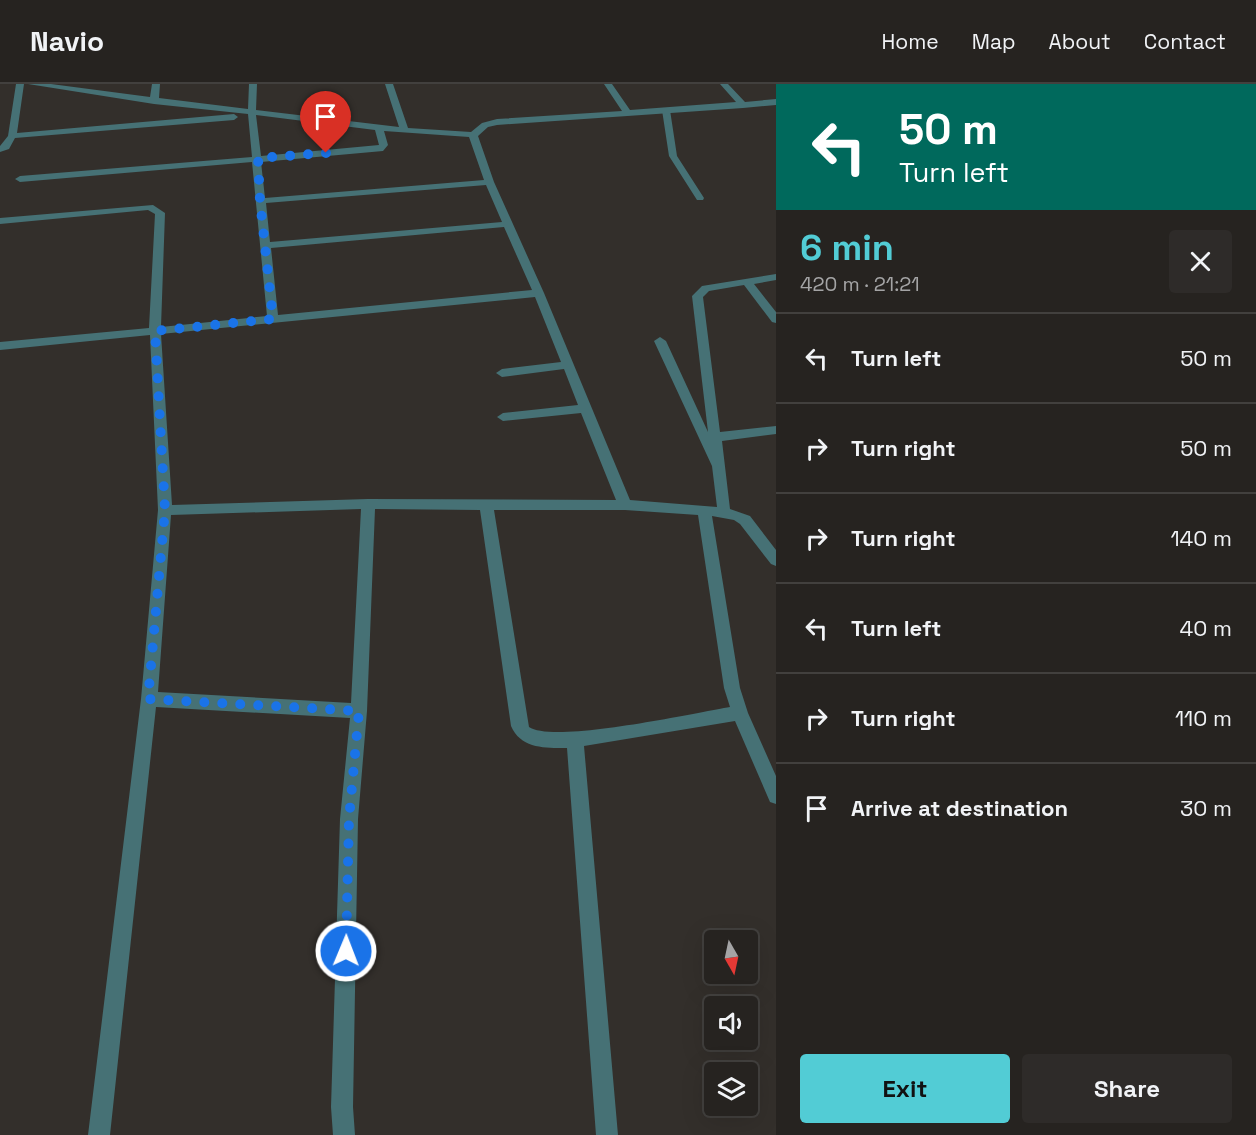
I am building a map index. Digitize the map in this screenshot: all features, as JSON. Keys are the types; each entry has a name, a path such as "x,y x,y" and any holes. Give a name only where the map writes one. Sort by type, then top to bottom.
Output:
{"street":[{"path":"0,149 6,147 12,136 11,115 20,84"},
{"path":"32,84 56,85 252,114 379,128 473,135 484,125 497,122 776,102"},
{"path":"154,101 156,84"},
{"path":"252,84 252,114 273,319"},
{"path":"389,84 404,129"},
{"path":"608,84 627,112"},
{"path":"724,84 743,105"},
{"path":"12,136 252,114"},
{"path":"20,179 380,149 384,145 379,128"},
{"path":"473,135 489,182 539,293 625,505"},
{"path":"260,201 489,182"},
{"path":"0,221 140,208 157,209 160,213 155,331 165,510 148,699 99,1135"},
{"path":"264,246 508,224"},
{"path":"724,512 716,465 716,436 697,296 706,288 776,277"},
{"path":"746,281 776,320"},
{"path":"0,346 539,293"},
{"path":"660,341 716,465"},
{"path":"502,373 568,365"},
{"path":"503,417 586,408"},
{"path":"716,436 776,430"},
{"path":"165,510 368,504 625,505 704,510 724,512 745,520 776,559"},
{"path":"344,1135 342,1107 349,819 359,711 368,504"},
{"path":"486,505 519,726 522,733 530,738 575,740 740,713"},
{"path":"704,510 729,670 740,713 776,796"},
{"path":"148,699 359,711"},
{"path":"575,740 607,1135"}],"lane":[{"path":"666,110 673,156 700,198"}],"route":[{"path":"326,153 258,158 264,246 273,319 155,331 165,510 148,699 359,711 349,819 346,951"}]}
